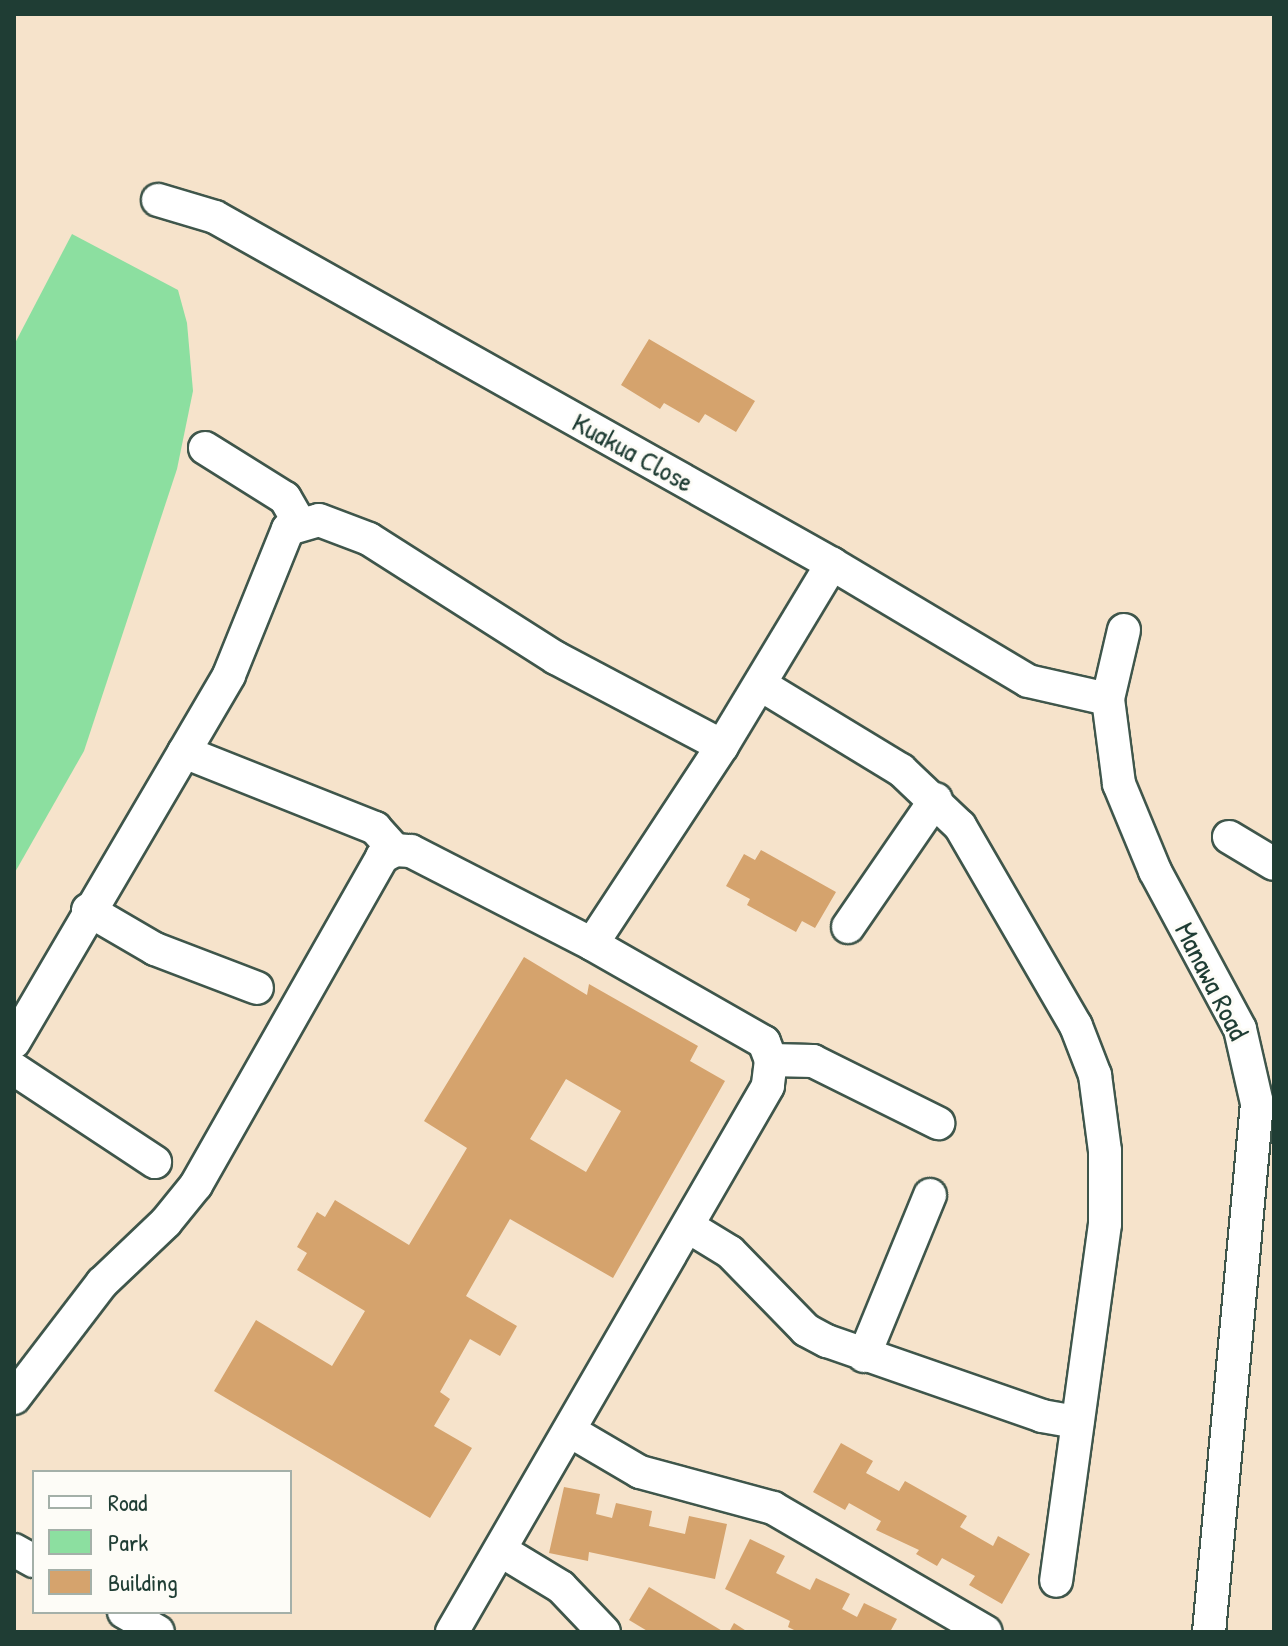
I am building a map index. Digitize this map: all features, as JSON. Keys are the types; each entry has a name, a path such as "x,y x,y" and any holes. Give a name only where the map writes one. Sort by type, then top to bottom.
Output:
{"street":[{"name":"Kuakua Close","path":"158,200 215,217 832,564 1028,681 1108,699"},
{"path":"205,448 285,498 300,524"},
{"path":"14,1042 88,910 229,675 277,546 288,529 319,520 369,539 556,658 722,746"},
{"path":"592,944 761,685 832,564"},
{"name":"Manawa Road","path":"1124,630 1108,699 1119,784 1155,871 1240,1029 1257,1103 1209,1632"},
{"path":"761,685 901,770 936,799 982,856 1076,1026 1095,1075 1105,1151 1105,1224 1056,1581"},
{"path":"184,752 375,828 395,850"},
{"path":"848,927 936,799"},
{"path":"1229,837 1274,864"},
{"path":"14,1398 102,1283 166,1222 204,1175 382,857 395,850 411,851 592,944 764,1042 771,1060 768,1086 452,1632"},
{"path":"88,910 155,949 257,988"},
{"path":"771,1060 813,1061 938,1123"},
{"path":"14,1069 155,1162"},
{"path":"864,1356 930,1195"},
{"path":"689,1227 730,1252 806,1330 864,1356 1042,1416 1077,1422"},
{"path":"570,1431 640,1472 773,1508 986,1632"},
{"path":"14,1550 32,1560"},
{"path":"500,1550 561,1587 604,1632"},
{"path":"127,1614 158,1632"}],"green space":[{"path":"72,234 178,290 187,323 193,391 177,469 84,751 14,874 14,345"}],"building":[{"path":"649,339 755,401 736,432 705,414 699,423 664,403 660,409 621,385"},
{"path":"761,850 836,892 815,928 802,921 796,932 747,905 750,899 726,886 744,854 755,860"},
{"path":"524,957 587,995 589,984 698,1046 690,1061 725,1081 613,1278 510,1219 466,1296 517,1326 500,1356 470,1339 440,1392 450,1399 434,1426 472,1448 430,1518 214,1391 256,1320 332,1366 365,1311 297,1270 307,1253 297,1247 317,1212 325,1217 335,1200 409,1245 467,1148 424,1121","holes":["566,1079 621,1111 586,1172 530,1139"]},
{"path":"841,1443 873,1461 866,1473 899,1491 905,1481 967,1516 960,1527 993,1546 998,1536 1030,1554 1002,1604 969,1585 975,1576 942,1558 937,1566 916,1554 919,1550 876,1530 881,1521 849,1503 845,1510 813,1492"},
{"path":"564,1487 600,1494 596,1514 612,1518 616,1503 652,1511 649,1526 685,1534 689,1516 727,1524 715,1579 589,1552 588,1561 549,1553"},
{"path":"750,1539 785,1556 776,1573 810,1590 816,1578 850,1594 842,1609 857,1617 864,1603 897,1619 890,1632 798,1632 788,1627 790,1621 725,1589"},
{"path":"649,1587 724,1632 649,1632 629,1620"},
{"path":"734,1623 748,1632 729,1632"}]}
